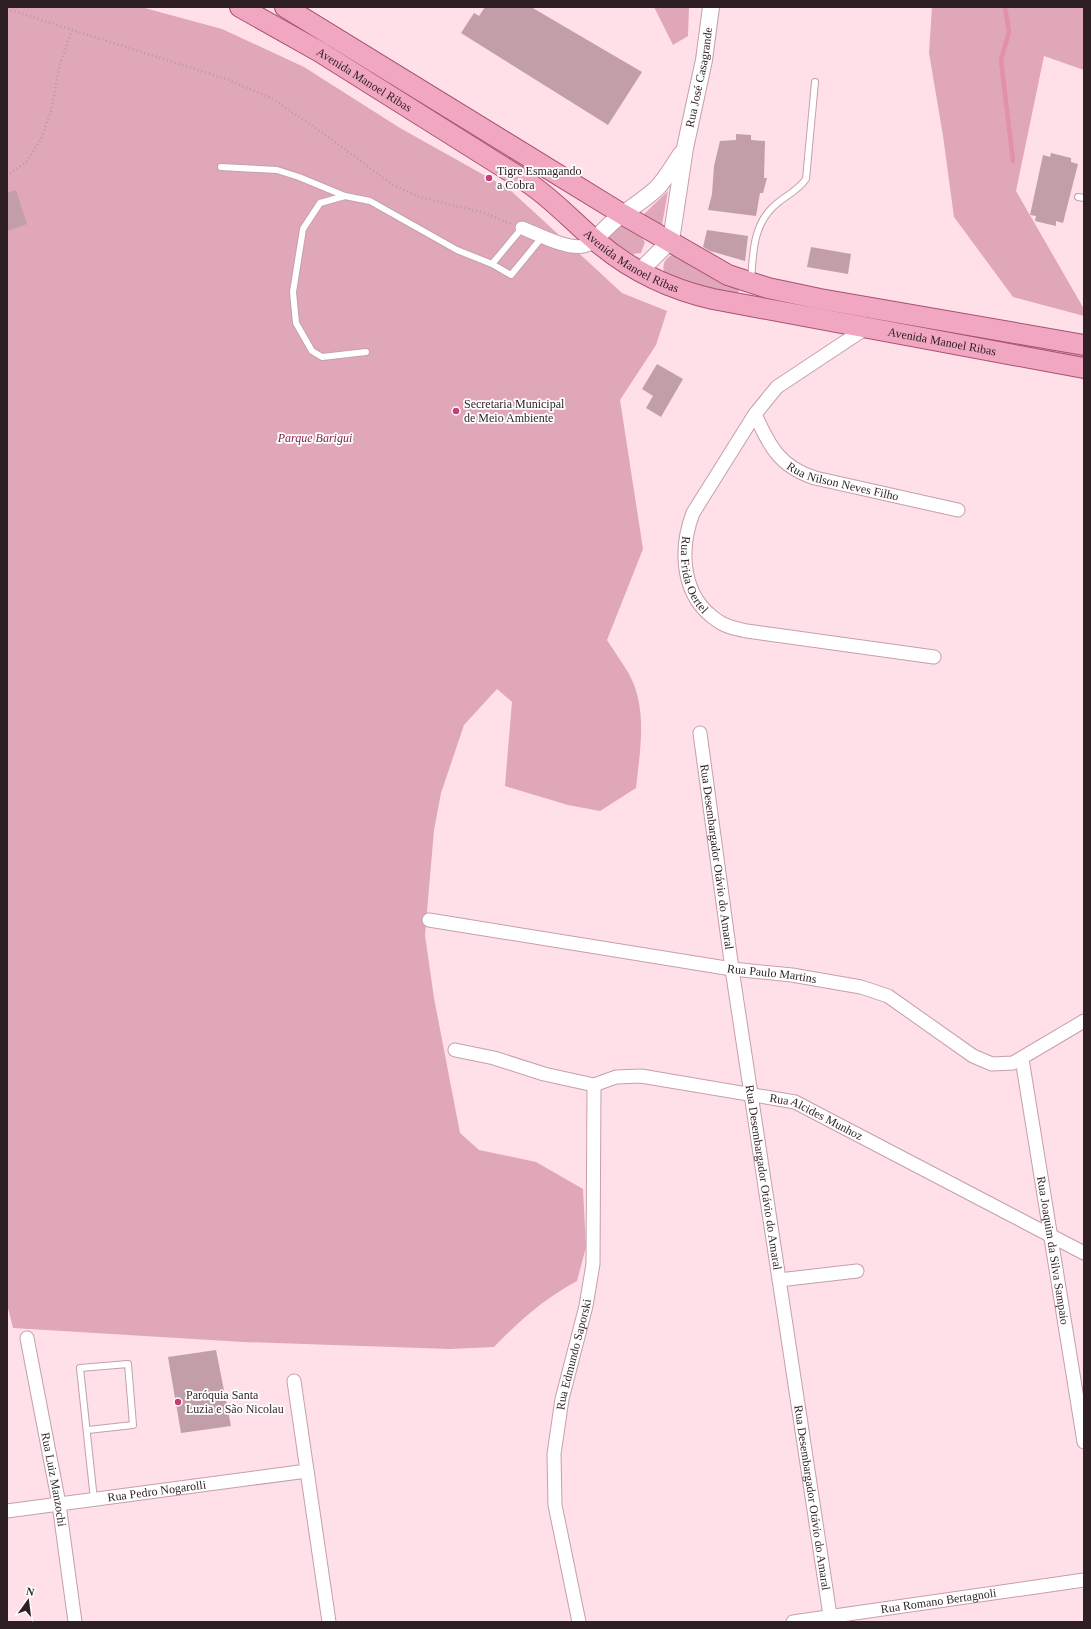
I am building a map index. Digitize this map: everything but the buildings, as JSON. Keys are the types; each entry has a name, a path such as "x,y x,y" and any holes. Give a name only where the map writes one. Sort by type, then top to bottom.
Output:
{"main road":[{"name":"Avenida Manoel Ribas","path":"240,7 320,52 527,182 556,203 596,241 640,272 661,283 692,294 1084,368"},
{"name":"Avenida Manoel Ribas","path":"285,7 622,214 715,269 751,283 820,299 1084,345"},
{"path":"777,311 813,310 820,299"},
{"path":"866,328 868,323 873,320 905,314"}],"street":[{"name":"Rua José Casagrande","path":"669,242 672,234 685,148 704,60 711,7"},
{"name":"Rua José Casagrande","path":"596,241 609,224 656,188 665,178 685,148"},
{"path":"522,228 577,247 585,246 596,241"},
{"path":"640,272 669,242"},
{"name":"Rua Frida Oertel","path":"866,328 782,383 755,414 699,502 688,526 684,549 688,581 694,595 703,609 718,622 747,631 934,657"},
{"name":"Rua Nilson Neves Filho","path":"755,414 763,432 779,457 788,466 799,473 815,478 958,510"},
{"name":"Rua Desembargador Otávio do Amaral","path":"700,733 732,969 830,1619"},
{"name":"Rua Paulo Martins","path":"429,920 732,969 792,975 876,990 894,1000 942,1035 984,1061 1005,1064 1022,1059 1062,1032 1084,1021"},
{"path":"455,1050 494,1058 544,1074 594,1085"},
{"name":"Rua Joaquim da Silva Sampaio","path":"1022,1059 1084,1442"},
{"name":"Rua Alcides Munhoz","path":"594,1085 616,1077 641,1076 785,1100 806,1107 1084,1253"},
{"name":"Rua Edmundo Saporski","path":"579,1622 555,1505 554,1454 562,1399 586,1306 593,1264 594,1085"},
{"path":"779,1280 857,1271"},
{"name":"Rua Luiz Manzochi","path":"27,1338 59,1504 75,1622"},
{"path":"294,1381 329,1622"},
{"name":"Rua Pedro Nogarolli","path":"7,1511 307,1471"},
{"name":"Rua Romano Bertagnoli","path":"793,1622 830,1619 1084,1580"}],"lane":[{"path":"751,283 754,247 761,222 773,206 800,188 806,179 815,82"},
{"path":"221,167 277,170 299,177 345,196 370,201 458,250 492,264 511,275 543,236"},
{"path":"345,196 320,202 303,229 293,292 296,323 312,351 322,357 366,352"},
{"path":"492,264 522,228"},
{"path":"88,1430 133,1425 128,1364 80,1368 88,1430 94,1500"}],"path":[{"path":"7,10 226,79 271,98 324,134 393,185 406,192 485,213 522,228"},
{"path":"7,176 27,161 41,139 51,111 60,64 72,30"}],"green space":[{"name":"Parque Barigui","path":"7,7 141,7 222,29 304,67 400,128 509,189 622,293 667,311 656,345 620,400 643,549 607,640 629,674 639,701 641,715 641,744 636,788 600,811 568,805 505,786 512,702 497,689 464,725 441,793 434,830 425,935 434,998 460,1133 479,1150 536,1162 583,1189 586,1247 577,1281 554,1295 533,1311 494,1347 450,1349 243,1342 13,1328 7,1304"},
{"path":"654,7 689,7 688,36 673,45"},
{"path":"932,7 1084,7 1084,70 1044,56 1016,191 1084,309 1084,316 1013,297 954,217 943,136 929,53"},
{"path":"668,191 662,225 660,227 643,218 643,215"},
{"path":"620,225 642,238 645,242 641,253 633,254 611,241 609,236"},
{"path":"672,255 740,287 737,297 680,280 664,272 663,267 665,262"},
{"path":"957,331 1084,354 1082,359 956,337"}],"waterway":[{"path":"1005,7 1009,32 1001,60 1013,161"}],"place":[{"name":"Tigre Esmagando a Cobra","path":"489,178"},
{"name":"Secretaria Municipal de Meio Ambiente","path":"456,411"},
{"name":"Paróquia Santa Luzia e São Nicolau","path":"178,1402"}]}
